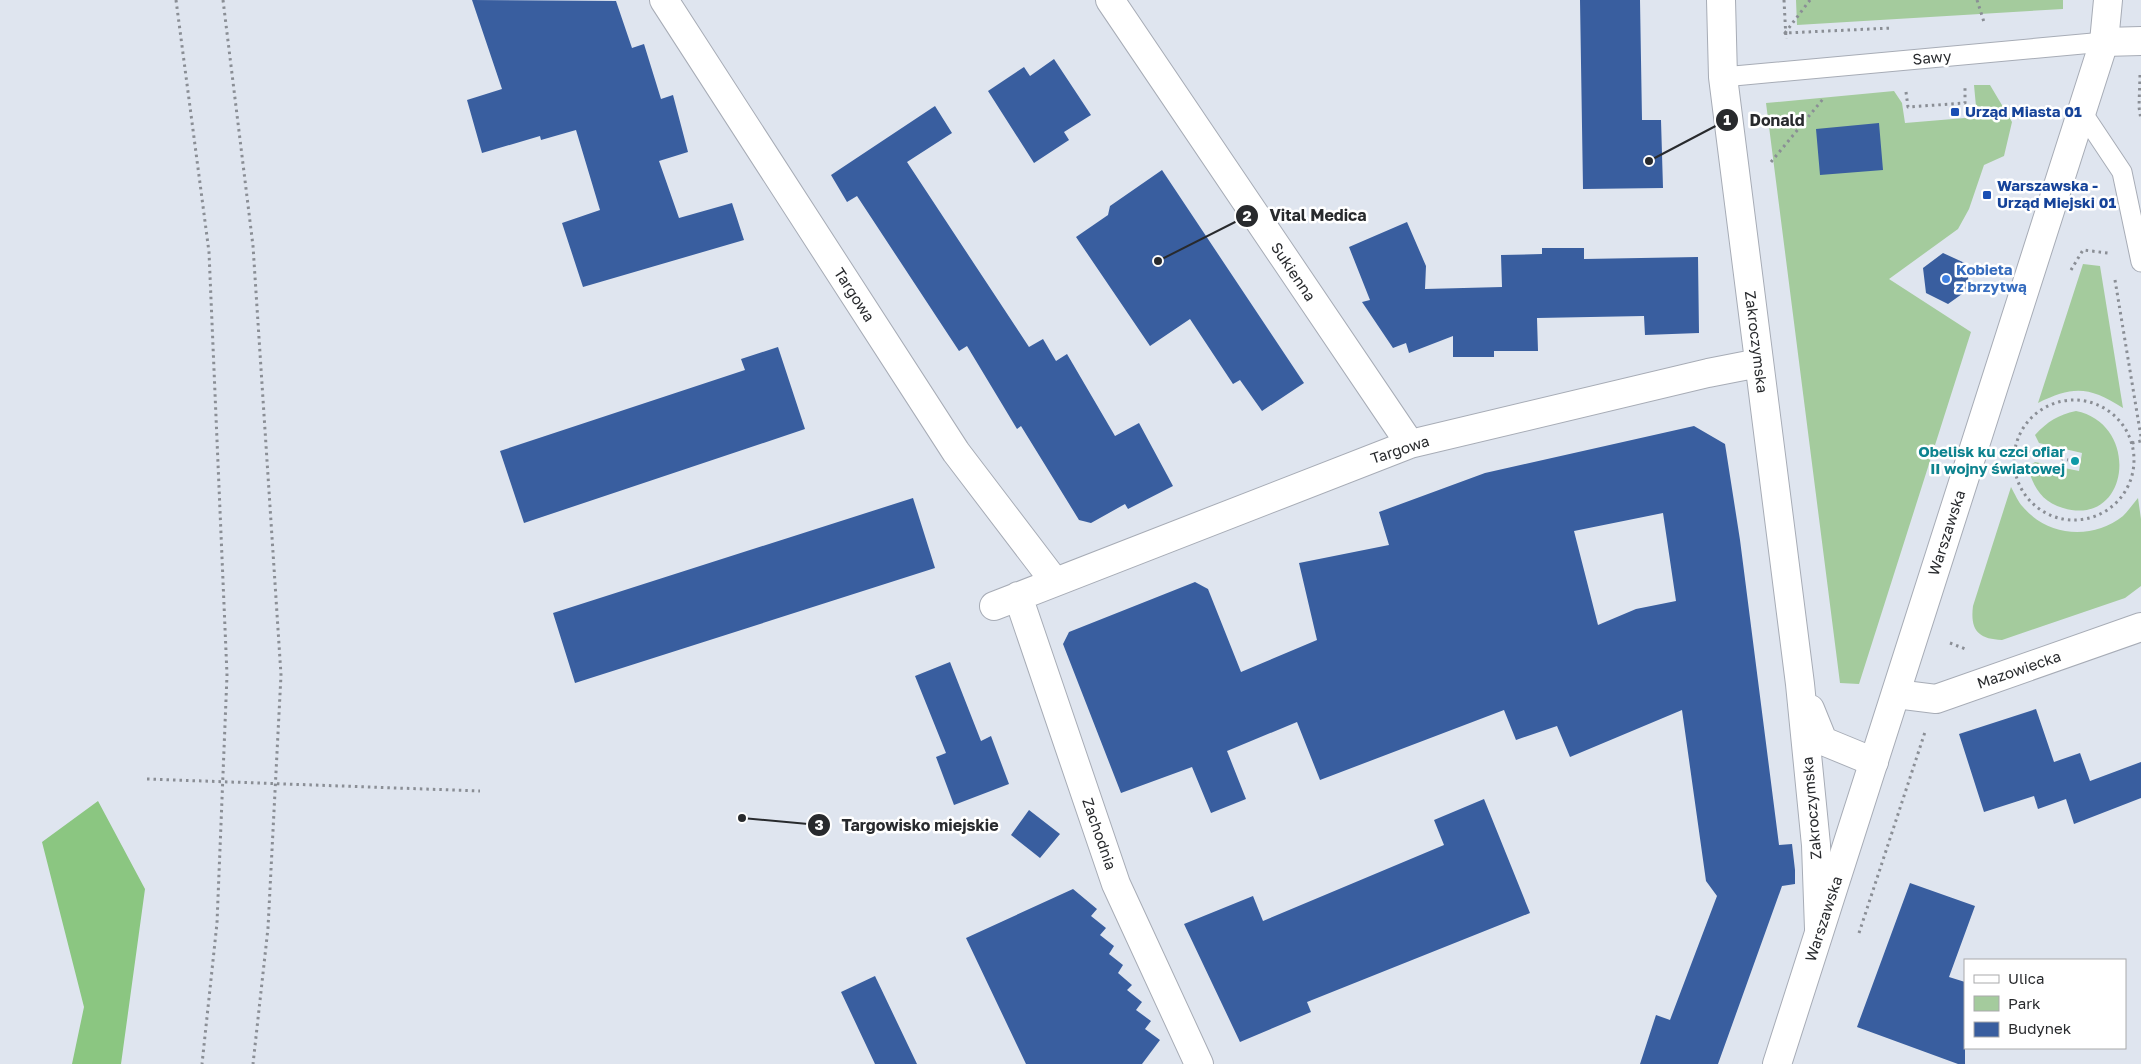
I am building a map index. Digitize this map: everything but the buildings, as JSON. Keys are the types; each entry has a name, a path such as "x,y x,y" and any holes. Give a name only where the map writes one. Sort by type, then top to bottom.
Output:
{"street":[{"name":"Targowa","path":"664,0 956,452 1055,582"},
{"name":"Sukienna","path":"1110,0 1410,444"},
{"name":"Zakroczymska","path":"1721,0 1723,77 1800,684 1816,845 1819,933"},
{"name":"Warszawska","path":"1779,1063 2104,42 2108,0"},
{"name":"Sawy","path":"2104,42 2141,41"},
{"name":"Targowa","path":"1006,601 1410,444 1708,372 1759,362"},
{"name":"Zachodnia","path":"1006,601 1116,884 1199,1064"},
{"name":"Mazowiecka","path":"1896,694 1936,699 2141,627"},
{"name":"Zakroczymska","path":"1800,684 1823,741 1874,762"}],"lane":[{"name":"Sawy","path":"1723,77 2104,42"},
{"path":"2082,112 2122,172 2141,262"}],"path":[{"path":"176,0 209,252 227,675 217,923 202,1064"},
{"path":"223,0 253,246 281,675 268,928 253,1064"},
{"path":"1810,0 1785,33 1894,27"},
{"path":"1978,0 1984,22"},
{"path":"1974,23 1993,22"},
{"path":"2140,72 2139,107 2141,120"},
{"path":"1906,86 1908,107 1965,103 1965,81"},
{"path":"1766,168 1829,92"},
{"path":"2068,277 2071,268 2083,250 2110,253 2112,262"},
{"path":"2115,279 2141,437"},
{"path":"2017,440 2026,423 2039,410 2056,402 2075,399 2094,403 2111,412 2124,426 2132,443 2135,462 2131,480 2122,497 2108,510 2091,518 2073,521 2054,518 2037,508 2024,494 2016,477 2014,448 2022,422"},
{"path":"2132,443 2141,441"},
{"path":"2014,448 2068,460"},
{"path":"148,779 480,791"}],"green space":[{"path":"1796,0 2063,0 2063,9 1797,25"},
{"path":"1974,85 1990,85 2012,122 2004,156 1984,165 1969,209 1958,229 1889,279 1971,332 1859,684 1840,683 1766,103 1894,91 1902,103 1905,123 1977,117"},
{"path":"2083,264 2100,266 2123,408 2101,396 2082,391 2062,393 2038,403"},
{"path":"2076,411 2097,420 2111,434 2118,453 2119,472 2114,490 2102,503 2085,510 2063,508 2049,502 2036,487 2028,467 2035,462 2079,471 2082,453 2039,443 2035,435 2054,419"},
{"path":"2011,487 2021,505 2033,517 2045,524 2071,532 2085,532 2111,524 2123,516 2138,498 2141,519 2141,586 2125,598 2002,640 1987,638 1977,632 1973,621 1973,606"},
{"path":"98,801 145,889 121,1064 72,1064 84,1007 42,842"}],"place":[{"name":"Urząd Miasta 01","path":"1955,112"},
{"name":"Donald","path":"1649,161"},
{"name":"Warszawska - Urząd Miejski 01","path":"1987,195"},
{"name":"Vital Medica","path":"1158,261"},
{"name":"Kobieta z brzytwą","path":"1946,279"},
{"name":"Obelisk ku czci ofiar II wojny światowej","path":"2075,461"},
{"name":"Targowisko miejskie","path":"742,818"}]}
